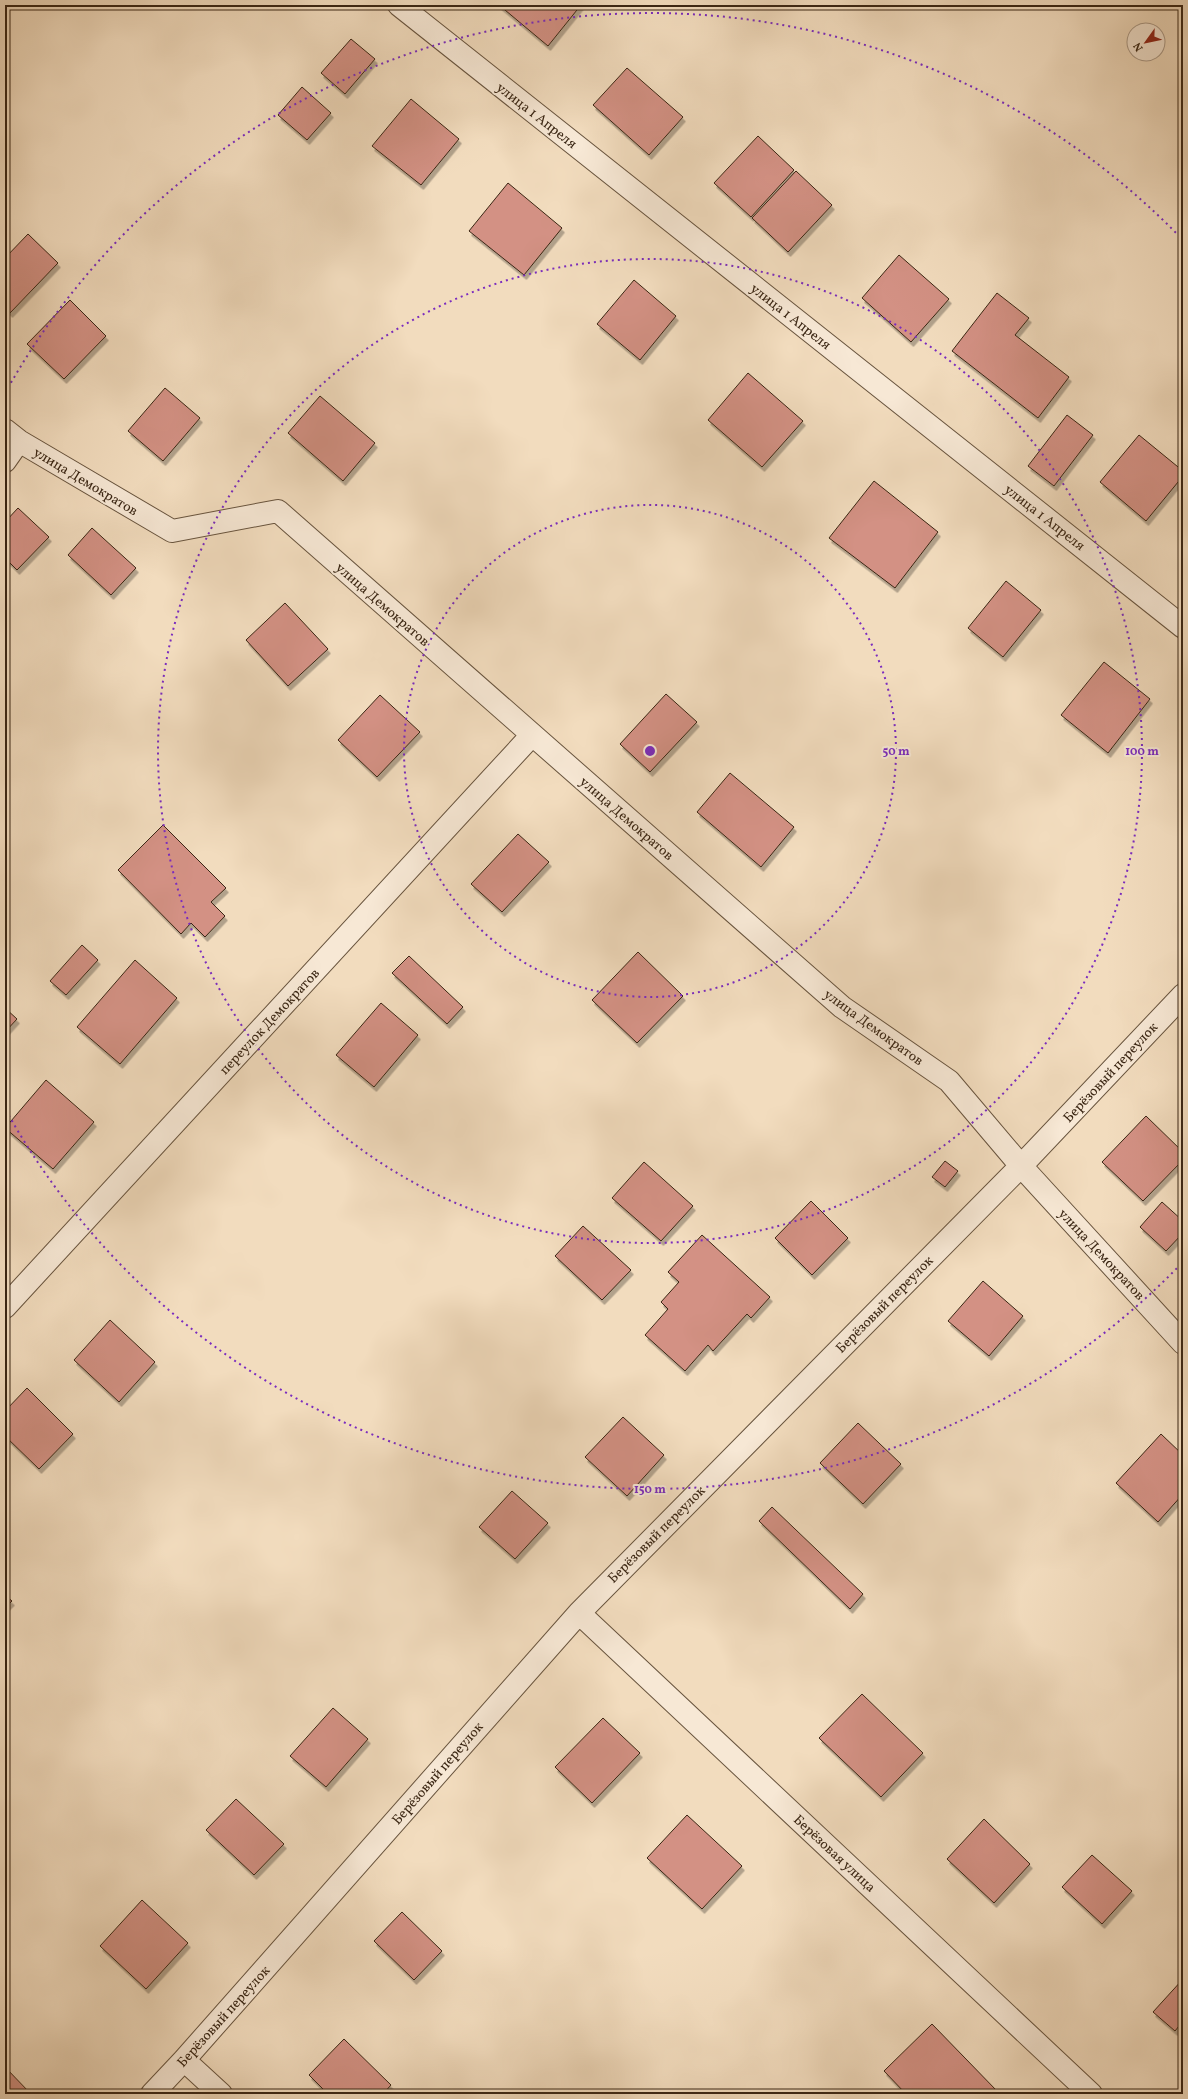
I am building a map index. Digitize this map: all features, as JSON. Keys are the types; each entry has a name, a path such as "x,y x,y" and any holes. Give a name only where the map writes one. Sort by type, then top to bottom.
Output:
{"street":[{"name":"улица 1 Апреля","path":"399,5 1183,627"},
{"path":"5,461 12,435"},
{"name":"улица Демократов","path":"12,435 172,531 278,511 842,1007 949,1081 1021,1166 1183,1343"},
{"name":"переулок Демократов","path":"5,1307 532,735"},
{"name":"Берёзовый переулок","path":"152,2094 184,2060 579,1613 1021,1166 1183,995"},
{"name":"Берёзовая улица","path":"579,1613 1090,2094"},
{"path":"184,2060 221,2094"}],"building":[{"path":"499,5 581,5 548,46"},
{"path":"351,39 375,59 345,94 321,73"},
{"path":"627,68 683,117 649,155 593,105"},
{"path":"302,87 331,113 307,140 278,115"},
{"path":"411,99 459,139 421,185 372,146"},
{"path":"758,136 794,170 751,217 714,183"},
{"path":"796,171 832,205 788,252 752,218"},
{"path":"508,183 562,228 524,275 469,231"},
{"path":"28,234 58,263 10,313 5,308 5,258"},
{"path":"899,255 949,299 911,342 862,298"},
{"path":"634,280 676,316 640,360 597,324"},
{"path":"997,293 1029,318 1015,335 1069,377 1038,418 952,351"},
{"path":"70,300 106,336 64,379 27,344"},
{"path":"748,373 803,421 762,467 708,420"},
{"path":"165,388 200,418 163,461 128,431"},
{"path":"320,396 375,443 343,481 288,433"},
{"path":"1067,415 1093,435 1054,486 1028,466"},
{"path":"1139,435 1183,471 1183,476 1146,521 1100,482"},
{"path":"874,481 938,532 895,588 829,538"},
{"path":"18,508 49,537 17,570 5,558 5,522"},
{"path":"92,528 136,568 111,595 68,555"},
{"path":"1006,581 1041,610 1003,657 968,628"},
{"path":"285,603 328,649 288,686 246,640"},
{"path":"1104,662 1150,699 1108,753 1061,715"},
{"path":"666,694 697,722 650,772 620,744"},
{"path":"380,695 420,732 377,777 338,740"},
{"path":"730,773 794,827 761,867 697,812"},
{"path":"163,825 226,888 211,902 225,916 205,937 191,923 181,934 118,870"},
{"path":"518,834 549,862 502,912 471,884"},
{"path":"82,945 98,960 66,995 50,981"},
{"path":"638,952 683,996 637,1043 592,1000"},
{"path":"409,956 463,1007 447,1024 392,973"},
{"path":"135,960 177,998 120,1064 77,1027"},
{"path":"381,1003 418,1035 374,1087 336,1055"},
{"path":"5,1008 17,1019 5,1032"},
{"path":"46,1080 94,1122 53,1169 5,1128"},
{"path":"1146,1116 1183,1152 1183,1160 1143,1201 1102,1162"},
{"path":"945,1161 958,1171 945,1187 932,1177"},
{"path":"644,1162 693,1206 661,1241 612,1198"},
{"path":"811,1201 848,1238 812,1275 775,1238"},
{"path":"1162,1202 1183,1221 1183,1233 1166,1251 1140,1227"},
{"path":"583,1226 631,1270 602,1300 555,1256"},
{"path":"702,1235 770,1297 751,1318 747,1314 713,1351 708,1345 685,1371 645,1335 668,1309 661,1302 679,1282 668,1272"},
{"path":"983,1281 1023,1316 989,1356 948,1321"},
{"path":"110,1320 155,1362 119,1402 74,1360"},
{"path":"27,1388 73,1434 39,1469 5,1436 5,1411"},
{"path":"623,1417 664,1455 627,1496 585,1457"},
{"path":"858,1423 901,1464 863,1504 820,1463"},
{"path":"1161,1434 1183,1455 1183,1494 1158,1522 1116,1483"},
{"path":"512,1491 548,1523 515,1559 479,1527"},
{"path":"772,1507 863,1594 850,1609 759,1521"},
{"path":"5,1595 12,1601 5,1608"},
{"path":"862,1694 923,1753 881,1797 819,1738"},
{"path":"333,1708 368,1739 326,1787 290,1756"},
{"path":"603,1718 640,1753 592,1803 555,1767"},
{"path":"236,1799 284,1844 254,1875 206,1830"},
{"path":"687,1815 742,1866 702,1909 647,1858"},
{"path":"984,1819 1030,1864 994,1903 947,1859"},
{"path":"1092,1855 1132,1891 1102,1924 1062,1887"},
{"path":"142,1900 188,1943 146,1989 100,1946"},
{"path":"402,1912 442,1951 414,1980 374,1941"},
{"path":"1183,1979 1183,2021 1175,2031 1153,2012"},
{"path":"932,2024 997,2091 994,2094 906,2094 884,2071"},
{"path":"344,2039 391,2085 383,2094 328,2094 309,2075"},
{"path":"5,2067 30,2093 5,2094"}]}
